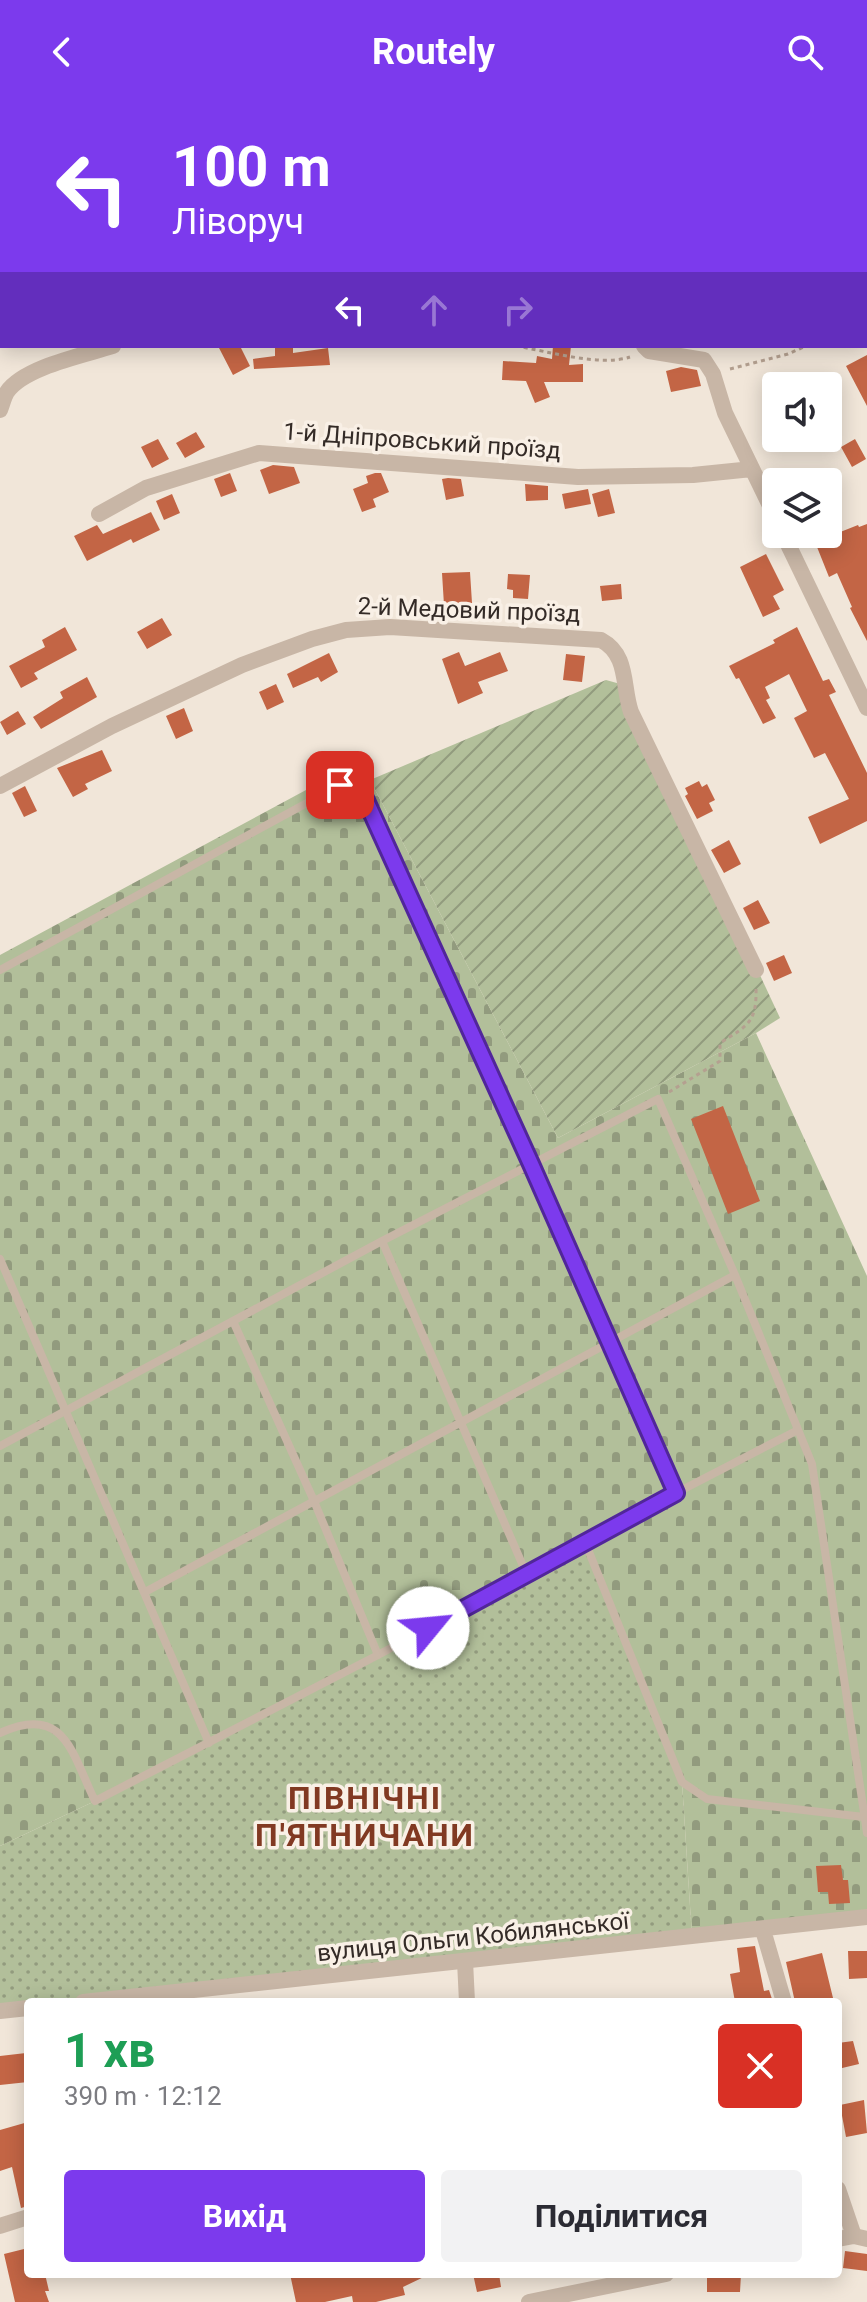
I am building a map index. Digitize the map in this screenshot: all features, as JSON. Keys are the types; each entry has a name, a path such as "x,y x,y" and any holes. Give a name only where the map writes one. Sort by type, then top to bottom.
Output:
{"street":[{"path":"0,410 8,391 24,378 107,348"},
{"path":"647,348 704,360 713,374 725,413 762,489"},
{"name":"1-й Дніпровський проїзд","path":"99,514 146,488 259,453 578,477 693,475 752,469"},
{"path":"790,548 867,708"},
{"name":"2-й Медовий проїзд","path":"0,786 112,726 242,665 346,630 390,627 601,640 621,659 631,712 756,970"},
{"name":"вулиця Ольги Кобилянської","path":"120,1998 867,1917"},
{"path":"763,1930 783,1998"},
{"path":"465,1961 467,1998"},
{"path":"0,2011 24,2008"},
{"path":"842,2202 853,2238"},
{"path":"0,2226 24,2218"},
{"path":"529,2302 646,2278"}],"lane":[{"path":"0,970 340,785 363,794 676,1493"},
{"path":"0,1446 382,1241 658,1099 735,1275 812,1464 867,1833"},
{"path":"382,1241 527,1575"},
{"path":"0,1259 209,1743"},
{"path":"145,1592 735,1275"},
{"path":"233,1321 314,1501 378,1655"},
{"path":"0,1733 27,1723 51,1726 62,1734 95,1801 378,1655 796,1431"},
{"path":"585,1542 682,1782 707,1799 864,1817"}],"path":[{"path":"528,348 586,358 623,360 647,348"},
{"path":"713,374 802,348"},
{"path":"658,1099 720,1061 720,1043 748,1026 757,1009 756,970"}],"green space":[{"path":"606,680 624,685 780,1018 558,1138 370,780"},
{"path":"345,769 370,780 558,1138 756,1033 867,1276 867,1917 692,1937 682,1782 585,1543 95,1801 0,1846 0,955"},
{"path":"585,1542 682,1782 692,1937 120,1998 24,1998 24,2003 0,2011 0,1846 95,1801"}],"building":[{"path":"219,348 241,348 250,366 233,375"},
{"path":"275,348 293,348 293,353 328,348 330,365 254,369 253,359 275,356"},
{"path":"553,348 571,348 569,365 583,364 583,382 544,382 550,397 535,403 526,381 502,380 503,361 536,363 537,356 552,359"},
{"path":"867,355 867,406 846,366"},
{"path":"681,367 697,370 701,386 671,392 666,371"},
{"path":"196,432 205,447 185,458 176,443"},
{"path":"158,439 169,459 152,468 141,447"},
{"path":"855,439 866,459 852,467 842,446"},
{"path":"273,465 294,467 300,483 269,494 260,470"},
{"path":"230,473 237,491 221,497 214,479"},
{"path":"381,473 389,492 373,499 376,507 362,512 353,489 368,483 366,476"},
{"path":"442,479 461,479 464,496 446,500"},
{"path":"525,484 548,486 548,500 526,501"},
{"path":"588,489 591,504 565,509 562,494"},
{"path":"609,489 615,513 598,517 592,494"},
{"path":"172,494 180,513 164,520 156,501"},
{"path":"151,512 160,530 133,543 131,539 87,561 74,536 97,525 103,534"},
{"path":"867,524 867,641 837,573 829,577 817,548 842,548 842,531"},
{"path":"766,554 784,590 773,596 780,609 763,617 740,567"},
{"path":"470,572 472,603 444,605 442,573"},
{"path":"508,574 530,575 528,599 513,598 513,590 507,589"},
{"path":"621,584 622,599 602,601 600,586"},
{"path":"162,618 172,635 147,649 137,632"},
{"path":"65,627 77,650 34,673 38,679 21,688 9,666 45,647 42,640"},
{"path":"797,627 823,681 829,679 836,692 829,695 867,773 867,821 820,844 808,817 849,799 825,753 814,758 794,718 807,711 789,674 765,687 770,698 766,700 776,718 763,724 739,678 736,679 729,666 775,643 773,640"},
{"path":"459,652 465,666 500,652 508,671 478,682 483,693 458,704 442,659"},
{"path":"329,653 338,672 321,682 318,677 293,688 287,674"},
{"path":"566,654 585,656 582,682 563,680"},
{"path":"87,677 97,697 41,729 33,717 63,698 60,692"},
{"path":"276,684 284,702 267,710 259,692"},
{"path":"184,708 193,731 176,739 166,716"},
{"path":"18,711 26,724 7,735 0,722"},
{"path":"102,750 112,771 85,784 88,789 73,797 57,768"},
{"path":"699,781 702,787 707,784 715,800 709,803 713,811 697,819 685,796 688,794 685,788"},
{"path":"25,786 37,811 24,817 12,793"},
{"path":"729,840 741,864 724,873 711,850"},
{"path":"758,900 770,923 754,930 743,908"},
{"path":"784,955 792,973 774,981 766,963"},
{"path":"723,1106 760,1201 728,1214 691,1119"},
{"path":"841,1865 843,1880 848,1880 850,1903 829,1904 828,1892 818,1892 816,1866"},
{"path":"755,1946 764,1991 769,1990 772,1998 734,1998 730,1974 740,1972 737,1948"},
{"path":"848,1951 867,1951 867,1978 849,1979"},
{"path":"822,1953 833,1998 794,1998 786,1962"},
{"path":"853,2041 859,2064 842,2068 842,2042"},
{"path":"24,2053 24,2082 0,2085 0,2056"},
{"path":"864,2100 867,2133 846,2137 842,2105"},
{"path":"24,2123 24,2207 21,2208 12,2167 0,2171 0,2130"},
{"path":"24,2249 24,2278 46,2278 49,2291 45,2291 49,2302 15,2302 4,2254"},
{"path":"845,2251 867,2254 867,2271 843,2268"},
{"path":"291,2278 422,2278 403,2287 405,2295 376,2302 353,2302 352,2296 325,2302 296,2302"},
{"path":"474,2278 500,2278 501,2287 477,2292"},
{"path":"707,2278 741,2278 740,2292 707,2292"}],"district":[{"name":"ПІВНІЧНІ П'ЯТНИЧАНИ","path":"365,1816"}],"route":[{"path":"340,785 363,794 676,1493 428,1628"}]}
